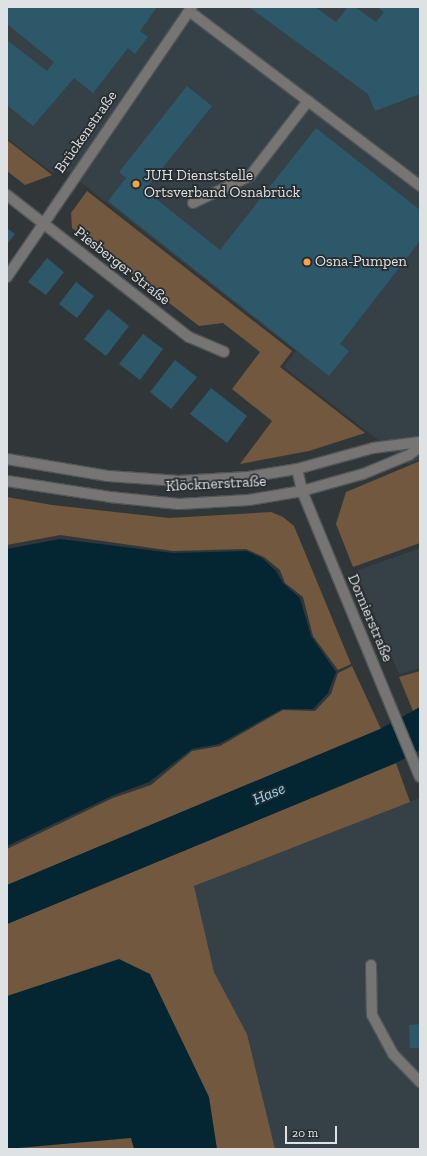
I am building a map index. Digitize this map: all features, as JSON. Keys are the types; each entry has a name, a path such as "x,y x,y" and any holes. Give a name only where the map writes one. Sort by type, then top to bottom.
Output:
{"street":[{"path":"191,9 308,101 420,186"},
{"name":"Brückenstraße","path":"7,277 42,222 191,9"},
{"path":"193,203 250,176 308,101"},
{"name":"Piesberger Straße","path":"7,195 189,337 224,352"},
{"name":"Klöcknerstraße","path":"7,459 108,476 179,481 248,477 297,469 373,448 420,442"},
{"name":"Klöcknerstraße","path":"7,481 110,497 180,504 249,500 302,490 363,474 409,455 420,447"},
{"name":"Dornierstraße","path":"297,469 302,490 420,777"},
{"path":"371,965 372,1015 393,1054 420,1082"}],"shaded area":[{"path":"7,7 420,7 420,459 409,464 284,367 296,351 59,165 53,173 7,138"},
{"path":"7,140 52,175 25,185 7,171"},
{"path":"87,191 292,351 280,367 365,433 309,451 240,464 272,421 232,389 260,352 223,323 199,326 72,228 71,213"},
{"path":"420,461 420,543 353,567 336,524 346,492"},
{"path":"7,497 52,505 169,518 271,512 283,517 294,526 351,664 338,670 313,636 303,597 285,583 280,570 264,557 246,549 173,551 60,535 7,545"},
{"path":"420,548 420,668 399,674 356,571"},
{"path":"352,666 381,729 7,885 7,849 113,798 151,785 192,751 220,746 283,710 315,711 331,694 338,673"},
{"path":"420,671 420,707 413,711 399,677"},
{"path":"396,763 410,802 194,886 214,972 247,1034 275,1149 7,1149 7,924"},
{"path":"420,798 420,1149 275,1149 247,1034 214,972 194,886"}],"water":[{"path":"60,539 173,553 247,551 262,558 276,571 283,583 300,598 311,636 336,672 328,693 313,709 282,709 219,744 192,749 149,782 114,795 7,846 7,549"},
{"name":"Hase","path":"420,707 420,750 396,763 7,924 7,885 380,729"},
{"path":"119,959 150,974 209,1097 217,1149 134,1149 131,1138 7,1149 7,996"}],"building":[{"path":"7,7 157,7 140,31 148,37 135,54 128,48 93,93 74,78 33,126 7,105 7,40 47,71 54,62 7,24"},
{"path":"249,7 315,7 336,22 348,7 355,7 376,22 384,12 377,7 420,7 420,94 375,111 368,94"},
{"name":"Osna-Pumpen","path":"187,86 212,106 145,190 220,250 316,128 420,210 420,241 340,344 349,351 329,376 108,201 126,178 119,172"},
{"path":"7,228 15,234 7,244"},
{"path":"47,258 64,272 46,295 28,282"},
{"path":"76,282 94,296 77,318 59,304"},
{"path":"108,309 129,326 106,356 84,339"},
{"path":"143,334 163,349 140,380 119,364"},
{"path":"175,360 197,377 171,409 150,392"},
{"path":"211,388 247,416 227,443 190,414"},
{"path":"420,1024 420,1048 410,1048 409,1025"}],"place":[{"name":"JUH Dienststelle Ortsverband Osnabrück","path":"136,184"},
{"name":"Osna-Pumpen","path":"307,262"}]}
